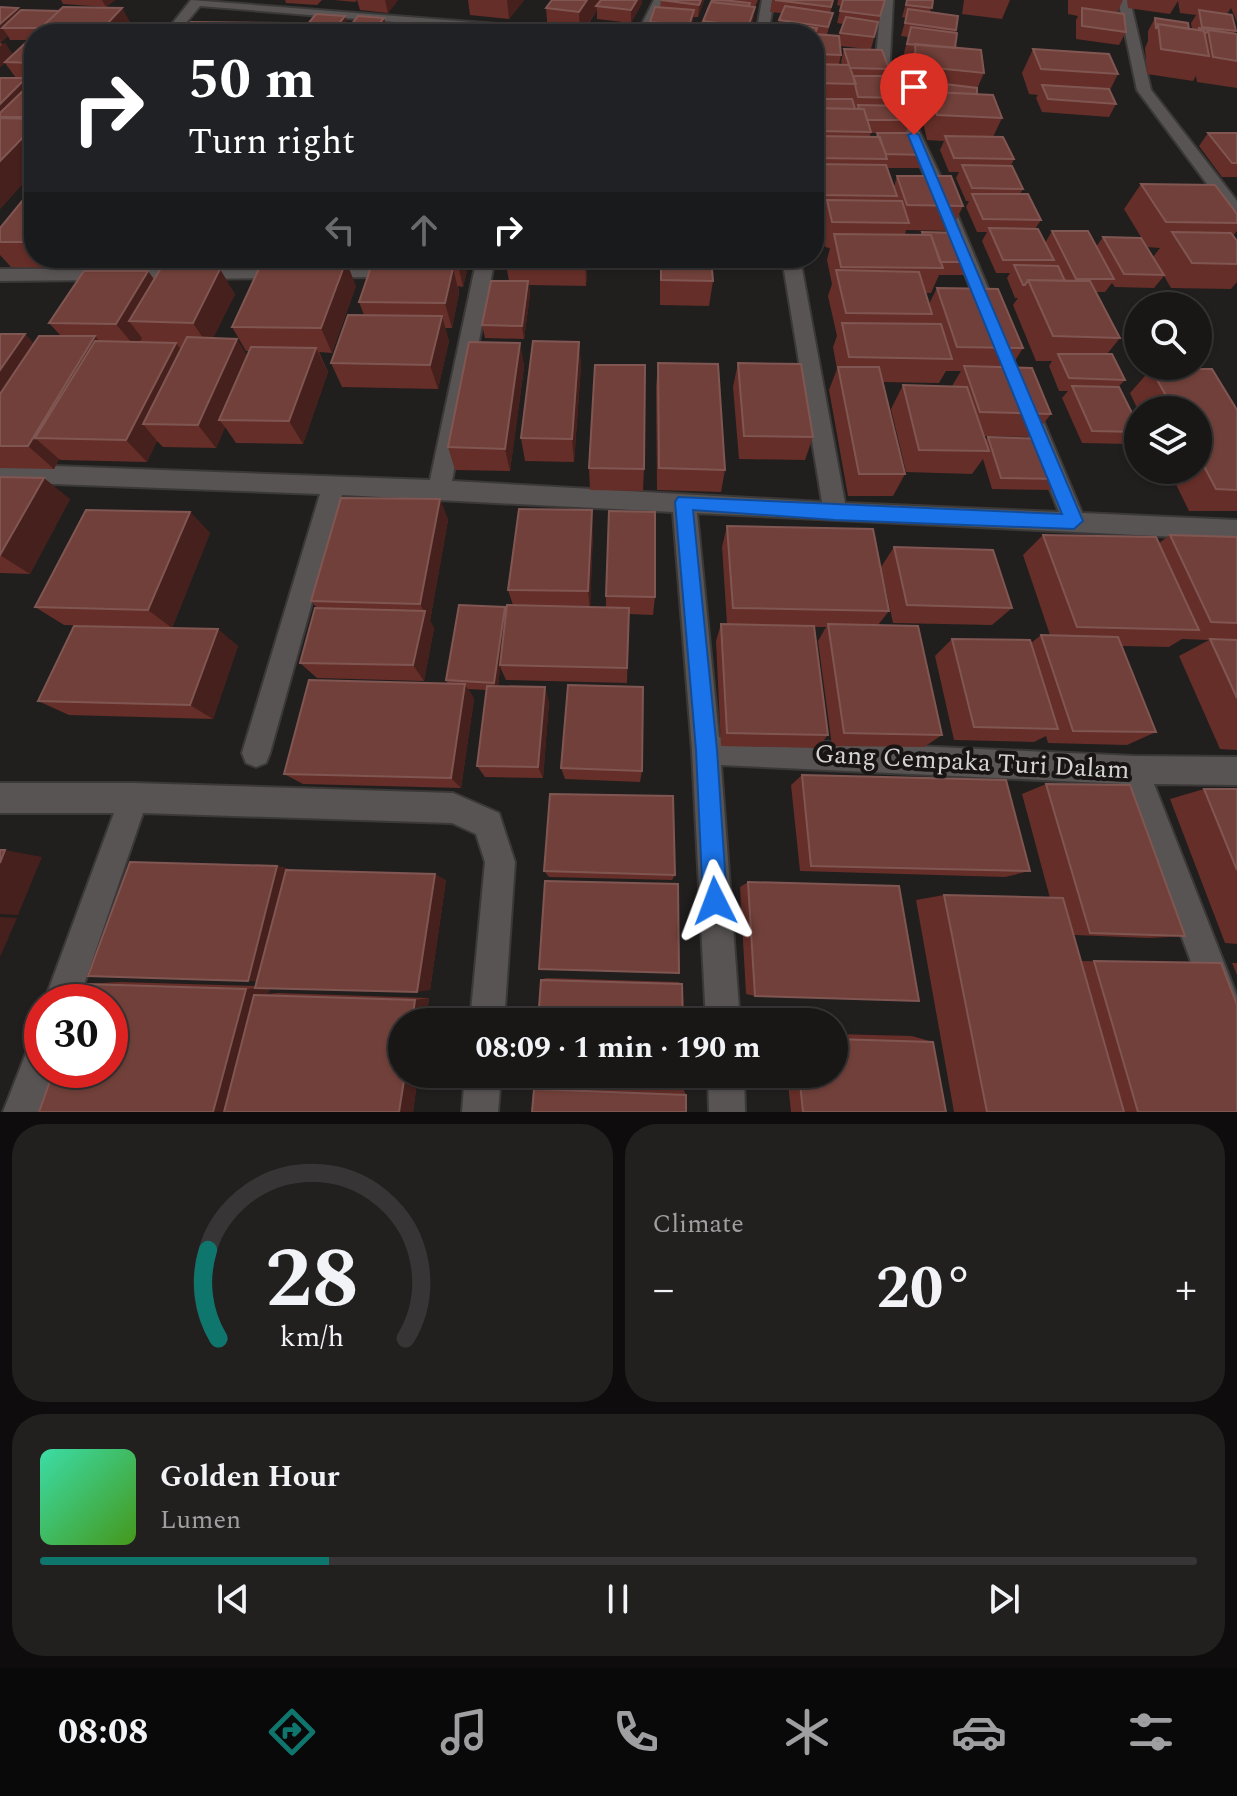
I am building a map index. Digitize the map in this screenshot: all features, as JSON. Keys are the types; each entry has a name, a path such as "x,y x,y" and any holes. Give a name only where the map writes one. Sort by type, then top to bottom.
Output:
{"street":[{"path":"648,24 660,0"},
{"path":"764,24 768,0"},
{"path":"887,0 883,59 889,82 938,188 999,336"},
{"path":"1124,0 1144,90 1237,212"},
{"path":"178,24 197,1 456,24"},
{"path":"439,489 484,268"},
{"path":"793,268 835,512"},
{"path":"0,275 365,273"},
{"path":"1016,379 1074,521"},
{"path":"0,473 334,484 835,512 1237,530"},
{"path":"256,753 334,484"},
{"path":"684,502 706,750 722,1008"},
{"name":"Gang Cempaka Turi Dalam","path":"706,750 1134,770 1237,771"},
{"path":"1134,770 1237,1040"},
{"path":"0,798 134,798 453,808 488,824 500,862 488,1008"},
{"path":"67,984 134,798"},
{"path":"21,1112 30,1088"},
{"path":"480,1112 482,1088"},
{"path":"726,1088 727,1112"}],"building":[{"path":"552,0 587,0 579,12 546,8"},
{"path":"601,0 637,0 631,10 596,6"},
{"path":"661,0 701,0 699,5"},
{"path":"723,0 750,3 749,6 711,2"},
{"path":"775,0 833,0 831,7"},
{"path":"843,0 885,0 880,16 840,11"},
{"path":"907,0 933,0 932,8 906,5"},
{"path":"711,2 755,7 749,24 703,21"},
{"path":"785,6 833,13 828,27 824,24 779,20"},
{"path":"0,7 18,8 0,24"},
{"path":"63,7 122,8 107,24 45,24"},
{"path":"655,7 694,10 690,24 650,22"},
{"path":"1082,8 1124,14 1126,32 1082,26"},
{"path":"908,9 958,16 956,30 905,23"},
{"path":"21,10 59,11 45,24 2,28"},
{"path":"1199,10 1232,15 1236,31 1202,27"},
{"path":"316,14 345,16 338,24 308,24"},
{"path":"358,16 384,18 379,24 352,24"},
{"path":"846,17 878,22 874,37 840,33"},
{"path":"1155,18 1188,23 1189,29 1158,24 1156,29"},
{"path":"191,22 289,23 288,24 189,24"},
{"path":"1158,24 1204,31 1209,56 1161,49"},
{"path":"911,27 957,33 955,48 907,44"},
{"path":"1208,30 1237,34 1237,61 1213,57"},
{"path":"824,35 839,36 841,55 824,54"},
{"path":"24,44 24,63 5,62"},
{"path":"915,44 981,50 984,73 916,66"},
{"path":"844,49 882,50 889,69 850,68"},
{"path":"1033,49 1109,54 1118,74 1041,69"},
{"path":"824,64 849,65 856,84 824,83"},
{"path":"853,76 891,76 899,98 858,97"},
{"path":"0,78 24,78 24,80 0,104"},
{"path":"920,81 977,88 977,94 931,92 928,99 919,98"},
{"path":"1042,85 1109,89 1116,104 1048,99"},
{"path":"24,90 24,117 0,117 0,113"},
{"path":"931,92 993,95 1002,118 937,115"},
{"path":"824,99 852,99 855,109 824,108"},
{"path":"858,105 905,106 910,120 867,120 864,109 859,109"},
{"path":"824,108 864,109 871,132 824,131"},
{"path":"0,118 24,119 24,136 0,161"},
{"path":"877,133 918,133 926,155 886,154"},
{"path":"1208,133 1237,133 1237,163 1232,163"},
{"path":"824,136 880,137 887,159 824,158"},
{"path":"945,136 1003,137 1014,159 954,158"},
{"path":"824,164 886,165 897,196 824,195"},
{"path":"962,165 1012,166 1023,189 972,188"},
{"path":"897,176 951,176 963,206 907,205"},
{"path":"1141,184 1215,185 1237,214 1237,223 1166,222"},
{"path":"972,194 1028,194 1041,220 983,219"},
{"path":"24,199 24,242 0,242 0,228"},
{"path":"827,200 902,201 909,223 832,222"},
{"path":"989,228 1038,229 1054,260 1003,260"},
{"path":"1052,231 1088,231 1114,279 1076,279"},
{"path":"922,232 961,233 973,262 940,262 931,235 923,235"},
{"path":"1172,232 1231,233 1237,241 1237,264 1192,263"},
{"path":"834,234 931,235 943,268 841,267"},
{"path":"1103,237 1141,238 1164,275 1124,274"},
{"path":"1014,265 1058,266 1065,281 1028,280 1023,285"},
{"path":"161,268 220,269 193,323 129,321"},
{"path":"259,268 343,268 321,328 232,327"},
{"path":"371,268 453,268 445,303 359,302"},
{"path":"661,268 712,268 713,281 661,280"},
{"path":"836,270 919,272 932,314 846,313"},
{"path":"84,271 148,271 116,324 49,323"},
{"path":"1028,280 1090,281 1120,338 1053,336"},
{"path":"491,281 528,281 522,326 482,325"},
{"path":"937,288 998,289 1023,348 957,347"},
{"path":"348,315 442,316 430,365 331,363"},
{"path":"842,323 941,324 952,359 849,357"},
{"path":"0,334 25,334 0,370"},
{"path":"39,336 95,336 28,446 0,446 0,394"},
{"path":"187,337 237,339 198,425 143,424"},
{"path":"95,341 176,343 126,440 35,438"},
{"path":"533,341 579,342 572,439 521,438"},
{"path":"469,342 520,343 505,449 448,447"},
{"path":"251,347 316,348 289,421 219,420"},
{"path":"1058,354 1112,354 1124,380 1069,378"},
{"path":"658,363 718,364 725,470 659,468"},
{"path":"738,363 801,364 813,437 744,436"},
{"path":"595,365 645,365 644,469 589,468"},
{"path":"964,366 1032,368 1051,414 980,412"},
{"path":"838,367 879,367 905,474 859,474"},
{"path":"1212,369 1237,410 1237,490 1216,489 1212,481 1212,396 1166,396 1157,380 1212,380"},
{"path":"903,385 967,387 989,451 919,450"},
{"path":"1072,386 1119,387 1124,397 1124,432 1092,431"},
{"path":"988,437 1045,439 1061,479 1001,478"},
{"path":"0,477 44,478 0,555"},
{"path":"341,498 440,499 420,604 311,601"},
{"path":"519,509 592,510 588,591 508,590"},
{"path":"86,510 190,512 148,610 35,607"},
{"path":"609,511 655,512 655,597 606,596"},
{"path":"727,526 873,529 889,611 733,608"},
{"path":"1043,535 1156,537 1199,630 1077,627"},
{"path":"1170,535 1237,537 1237,623 1211,622"},
{"path":"894,547 993,550 1012,608 907,605"},
{"path":"459,605 505,607 494,683 446,680"},
{"path":"507,605 629,608 627,668 500,665"},
{"path":"315,608 425,611 413,665 300,663"},
{"path":"721,624 814,626 828,735 727,733"},
{"path":"828,624 918,626 942,735 844,733"},
{"path":"74,626 218,629 190,705 38,701"},
{"path":"1041,635 1118,637 1156,732 1073,731"},
{"path":"952,639 1030,640 1058,729 974,727"},
{"path":"1210,639 1237,640 1237,698"},
{"path":"309,680 465,684 451,778 284,774"},
{"path":"568,685 643,687 642,771 561,768"},
{"path":"487,686 545,687 538,767 477,766"},
{"path":"802,775 1006,780 1030,871 811,866"},
{"path":"1046,784 1130,785 1185,936 1090,933"},
{"path":"1204,789 1237,789 1237,870"},
{"path":"550,794 673,796 675,875 544,871"},
{"path":"130,862 277,866 248,981 88,976"},
{"path":"286,870 435,874 417,992 255,988"},
{"path":"545,881 678,884 679,973 539,969"},
{"path":"748,882 899,886 919,1001 755,996"},
{"path":"944,895 1063,898 1124,1112 987,1112"},
{"path":"1094,961 1221,963 1237,1005 1237,1112 1138,1112"},
{"path":"541,980 682,984 683,1008 539,1008"},
{"path":"128,985 246,989 213,1112 39,1112 48,1088 128,1088"},
{"path":"254,995 415,1000 414,1008 388,1008 388,1088 403,1088 399,1112 224,1112"},
{"path":"848,1039 933,1042 946,1112 803,1112 800,1088 848,1088"},
{"path":"534,1089 686,1095 686,1112 532,1112"}],"route":[{"path":"715,901 706,750 684,502 835,512 1074,521 914,135"}]}
